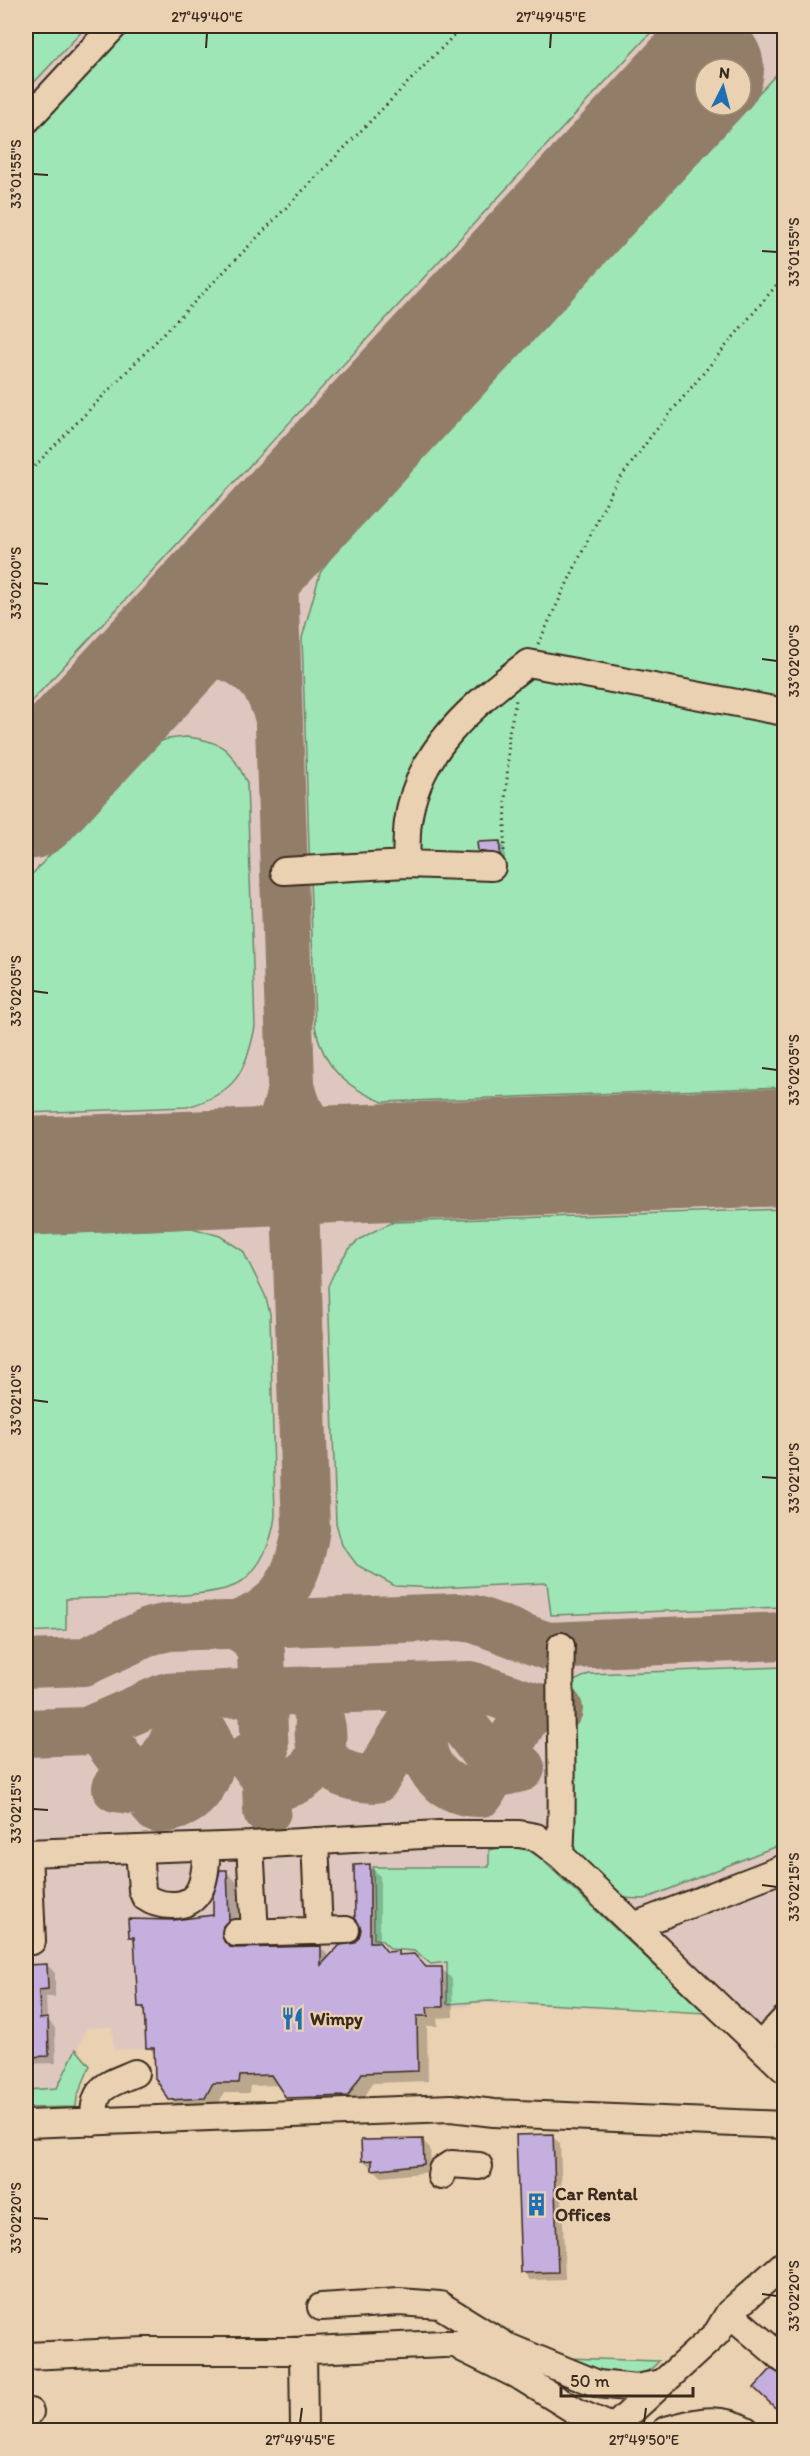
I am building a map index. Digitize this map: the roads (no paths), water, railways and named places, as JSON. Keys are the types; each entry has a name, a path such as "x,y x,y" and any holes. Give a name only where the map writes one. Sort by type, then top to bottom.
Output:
{"lane":[{"path":"26,121 114,26"},
{"path":"406,864 408,821 427,764 451,729 491,691 528,663 784,712"},
{"path":"284,871 406,864 492,867"},
{"path":"560,1855 562,1821 559,1700 561,1646"},
{"path":"32,1941 27,1852 519,1834 536,1837 560,1855 784,2069"},
{"path":"315,1841 318,1931"},
{"path":"250,1845 246,1933 346,1930"},
{"path":"139,1849 142,1890 145,1897 163,1905 179,1905 193,1900 201,1891 207,1847"},
{"path":"634,1926 784,1868"},
{"path":"761,2045 784,2020"},
{"path":"94,2122 93,2102 98,2092 106,2085 135,2073"},
{"path":"26,2124 451,2108 505,2114 724,2116 784,2125"},
{"path":"441,2176 442,2170 451,2164 479,2166"},
{"path":"729,2323 784,2264"},
{"path":"618,2426 729,2323 784,2282"},
{"path":"321,2307 399,2302 440,2305 506,2346 553,2367 616,2388 662,2383"},
{"path":"361,2318 444,2318 467,2322"},
{"path":"729,2323 784,2360"},
{"path":"26,2356 296,2351 487,2342 506,2346"},
{"path":"453,2344 505,2368 580,2422 618,2426"},
{"path":"296,2351 296,2430"},
{"path":"296,2351 304,2430"},
{"path":"26,2374 75,2354"},
{"path":"553,2367 618,2426"},
{"path":"666,2430 695,2421 710,2420 735,2424 746,2430"}],"place":[{"name":"Wimpy","path":"292,2019"},
{"name":"Car Rental Offices","path":"537,2204"}]}
